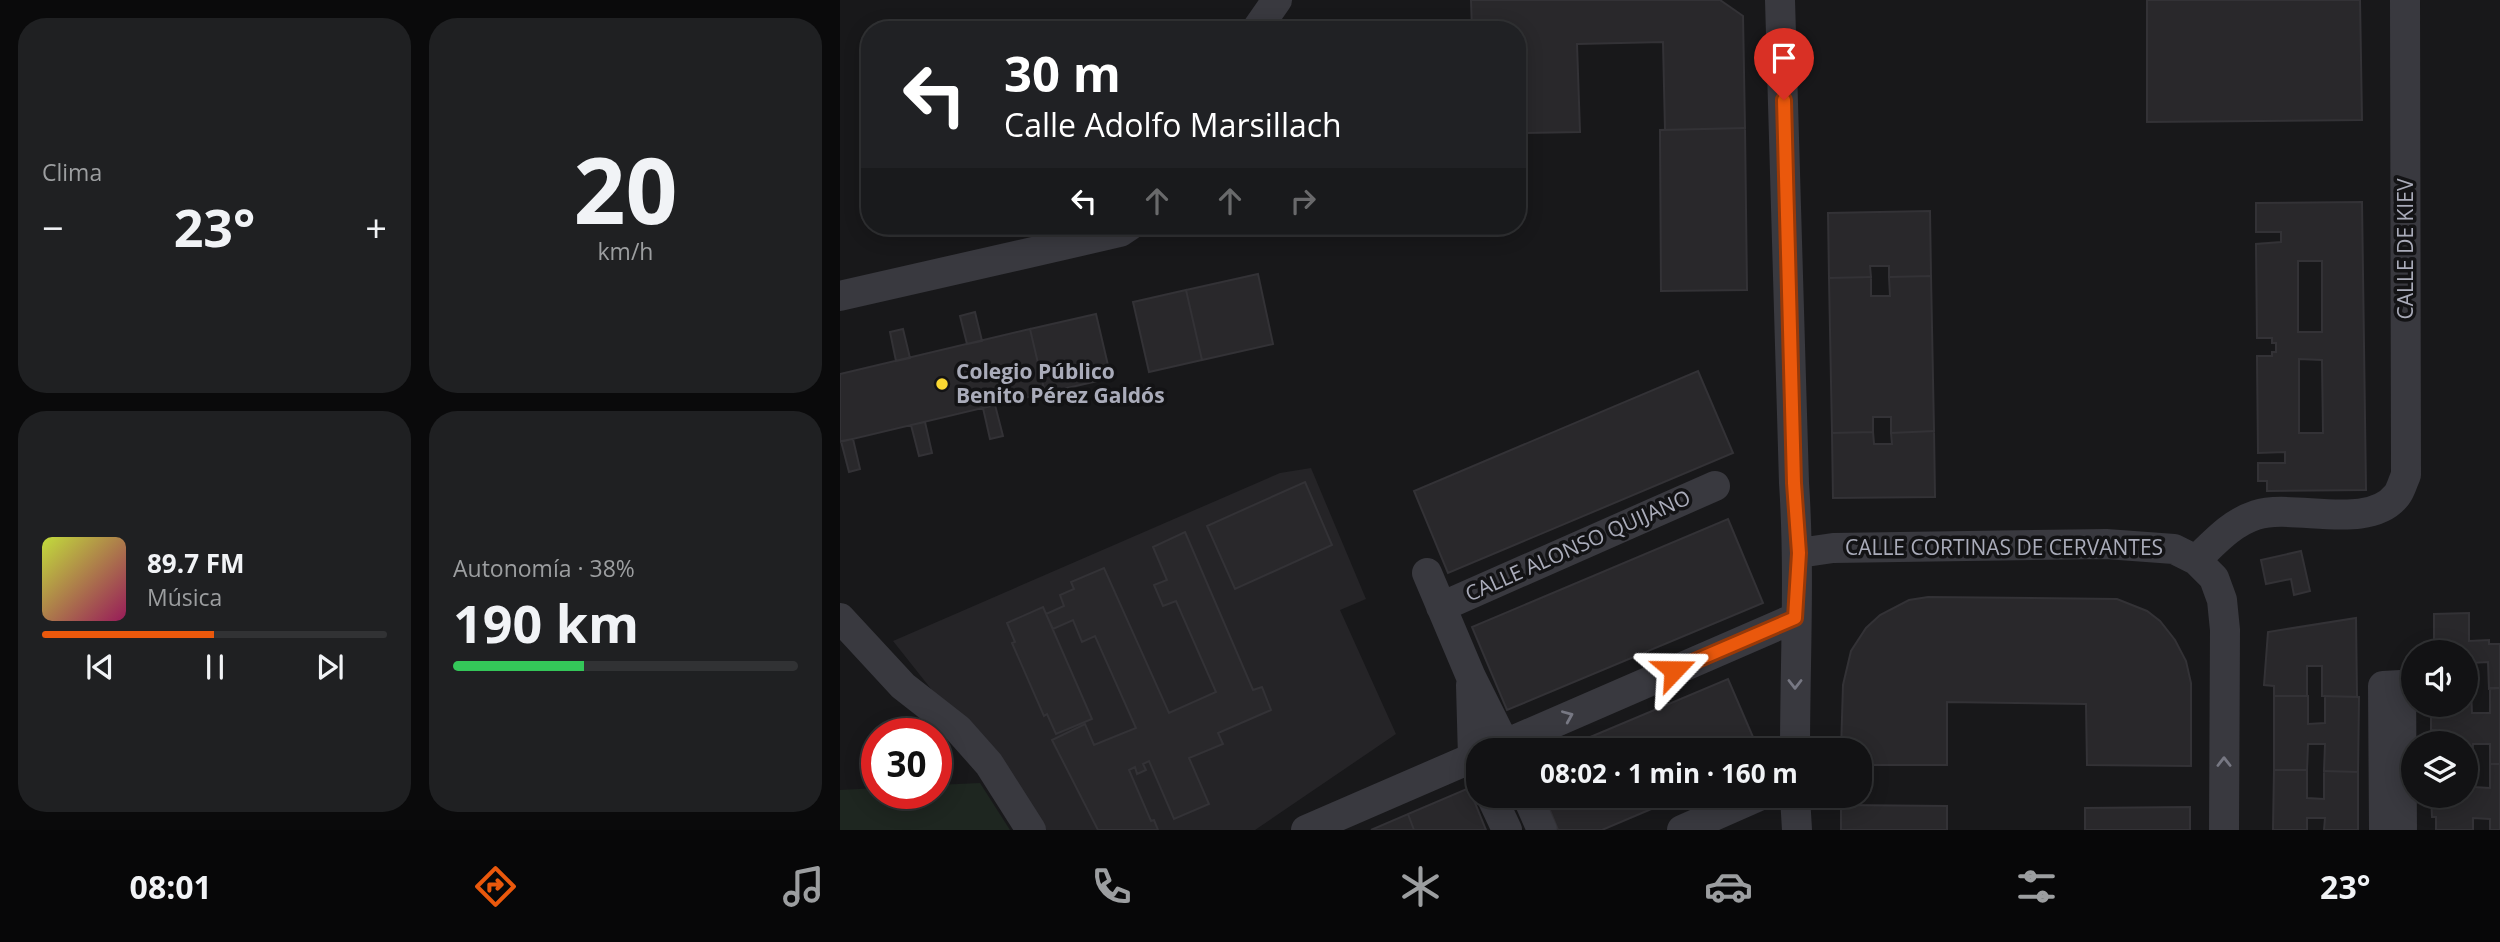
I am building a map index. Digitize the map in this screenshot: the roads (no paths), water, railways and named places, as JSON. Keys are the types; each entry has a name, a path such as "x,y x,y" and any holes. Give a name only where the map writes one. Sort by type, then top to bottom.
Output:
{"street":[{"path":"1262,21 1277,0"},
{"path":"1780,0 1794,483 1799,553 1795,618 1795,738"},
{"name":"CALLE DE KIEV","path":"2196,560 2234,525 2258,514 2333,515 2376,510 2396,496 2406,475 2406,0"},
{"path":"840,296 1107,235"},
{"name":"CALLE ALONSO QUIJANO","path":"1441,607 1716,486"},
{"name":"CALLE CORTINAS DE CERVANTES","path":"1799,553 1833,548 2106,544 2174,549 2196,560"},
{"path":"2196,560 2214,578 2222,600 2225,630 2224,830"},
{"path":"1426,573 1471,677 1485,738"},
{"path":"840,618 903,686 958,729 989,764 1031,830"},
{"path":"1527,738 1795,618"},
{"path":"2384,830 2384,686 2401,685 2402,830"},
{"path":"1307,830 1466,764"},
{"path":"1497,808 1507,830"},
{"path":"1532,808 1542,830"},
{"path":"1682,830 1732,808"},
{"path":"1796,808 1797,830"}],"place":[{"name":"Colegio Público Benito Pérez Galdós","path":"942,384"}]}
